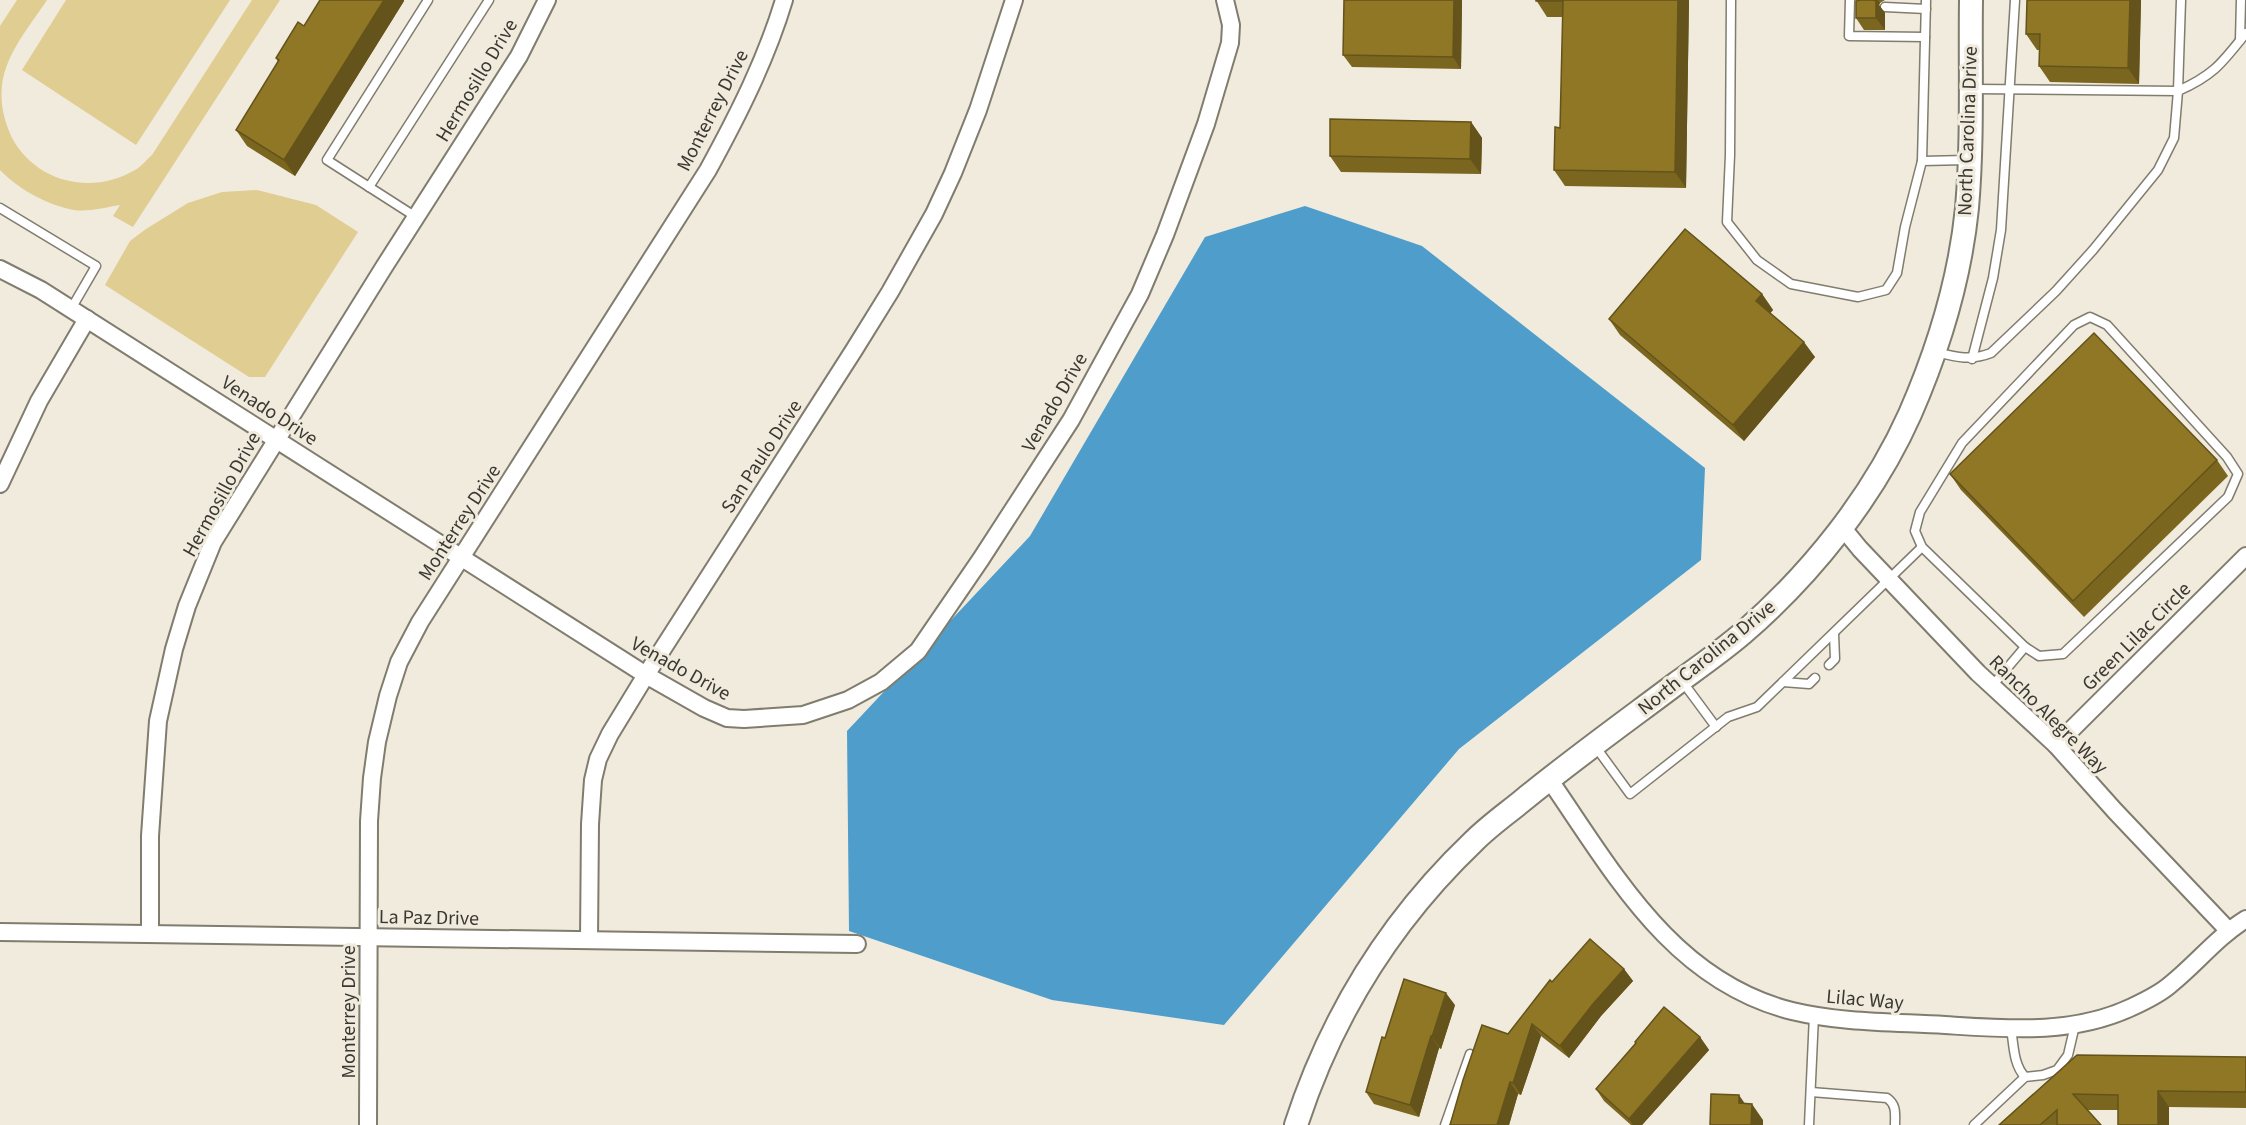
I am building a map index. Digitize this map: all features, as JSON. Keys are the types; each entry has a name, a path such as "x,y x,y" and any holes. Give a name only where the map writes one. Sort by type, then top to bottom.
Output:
{"main road":[{"name":"North Carolina Drive","path":"1296,1125 1310,1080 1334,1028 1362,978 1393,931 1432,883 1477,838 1549,779 1741,634 1782,597 1842,527 1886,460 1910,415 1934,352 1955,281 1966,213 1971,160 1971,0"}],"street":[{"name":"Hermosillo Drive","path":"150,934 150,836 159,721 174,649 187,606 213,542 519,56 547,0"},
{"name":"Monterrey Drive","path":"368,1125 369,821 377,742 399,662 420,622 708,170 740,112 774,31 784,0"},
{"name":"San Paulo Drive","path":"589,940 590,824 593,780 598,759 610,734 646,675 872,321 934,214 978,110 1014,0"},
{"name":"Venado Drive","path":"0,269 41,290 646,675 704,708 727,718 803,715 848,700 881,682 918,651 981,560 1071,420 1140,294 1165,235 1206,124 1230,43 1231,26 1225,0"},
{"path":"0,483 39,401 87,319"},
{"name":"Rancho Alegre Way","path":"1842,527 1992,686 2056,745 2228,930"},
{"name":"Green Lilac Circle","path":"2056,745 2246,556"},
{"name":"Lilac Way","path":"1549,779 1618,878 1663,936 1689,959 1719,980 1757,999 1790,1011 1844,1020 2011,1029 2075,1025 2131,1008 2156,994 2170,985 2228,930 2246,919"},
{"name":"La Paz Drive","path":"0,932 856,944"}],"lane":[{"path":"416,217 327,160 428,0"},
{"path":"369,187 489,0"},
{"path":"1731,0 1727,222 1757,260 1791,284 1858,297 1886,290 1897,273 1905,226 1922,161 1926,4 1885,8"},
{"path":"1972,359 2001,230 2014,0"},
{"path":"1934,352 1972,359 1992,353 2056,291 2158,171 2174,138 2181,0"},
{"path":"2240,40 2241,0"},
{"path":"1852,5 1849,36 1925,37"},
{"path":"1970,89 2178,92 2202,81 2215,71 2246,33"},
{"path":"1922,161 1971,160"},
{"path":"0,208 96,266 71,309"},
{"path":"2090,317 2107,325 2228,457 2238,474 2228,497 2062,654 2038,656 2025,647 1922,547 1915,531 1920,512 1962,443 2074,325 2090,317"},
{"path":"1594,745 1630,794 1728,717 1757,707 1922,547"},
{"path":"1829,665 1834,659 1834,634"},
{"path":"1992,686 2025,647"},
{"path":"1783,682 1809,684 1815,678"},
{"path":"1681,680 1716,727"},
{"path":"1809,1125 1814,1015"},
{"path":"1974,1125 2025,1077 2043,1075 2056,1070 2068,1054 2075,1025"},
{"path":"2011,1029 2015,1060 2025,1077"},
{"path":"1445,1125 1470,1054"},
{"path":"1811,1092 1887,1098 1893,1102 1896,1111 1895,1125"}],"shaded area":[{"path":"17,0 47,0 20,40 4,73 2,99 7,125 22,153 35,165 66,180 83,183 118,178 135,170 152,155 252,0 280,0 133,227 113,216 120,205 94,210 69,209 41,199 23,189 0,170 0,26"},
{"path":"66,0 230,0 136,145 22,70"},
{"path":"257,190 316,205 358,232 265,377 249,377 105,285 130,241 146,229 188,203 222,192"}],"water":[{"path":"1305,206 1422,246 1705,468 1701,560 1459,749 1224,1025 1052,1000 849,931 847,731 1030,536 1205,237"}],"building":[{"path":"320,0 384,0 284,160 236,130 279,60 276,58 298,22 304,26"},
{"path":"1344,0 1454,0 1453,57 1343,55"},
{"path":"1536,0 1678,0 1675,172 1554,170 1555,127 1560,128 1563,1"},
{"path":"2027,0 2130,0 2128,68 2039,66 2040,34 2026,34"},
{"path":"1856,1 1876,1 1876,18 1856,18"},
{"path":"1330,119 1471,122 1470,159 1330,156"},
{"path":"1685,229 1762,294 1756,301 1804,342 1733,425 1609,319"},
{"path":"2094,333 2217,460 2073,601 1950,474"},
{"path":"1590,939 1624,969 1560,1046 1532,1024 1497,1125 1450,1125 1482,1025 1508,1034 1550,980 1552,982"},
{"path":"1404,979 1446,993 1410,1105 1366,1092 1382,1037 1385,1038"},
{"path":"1664,1007 1700,1037 1629,1119 1596,1089"},
{"path":"2077,1055 2246,1057 2246,1092 2158,1091 2158,1125 2118,1125 2118,1095 2073,1094 2101,1125 2057,1125 2057,1110 2040,1125 1999,1125"},
{"path":"1711,1094 1739,1095 1739,1103 1752,1104 1751,1125 1710,1125"}]}
